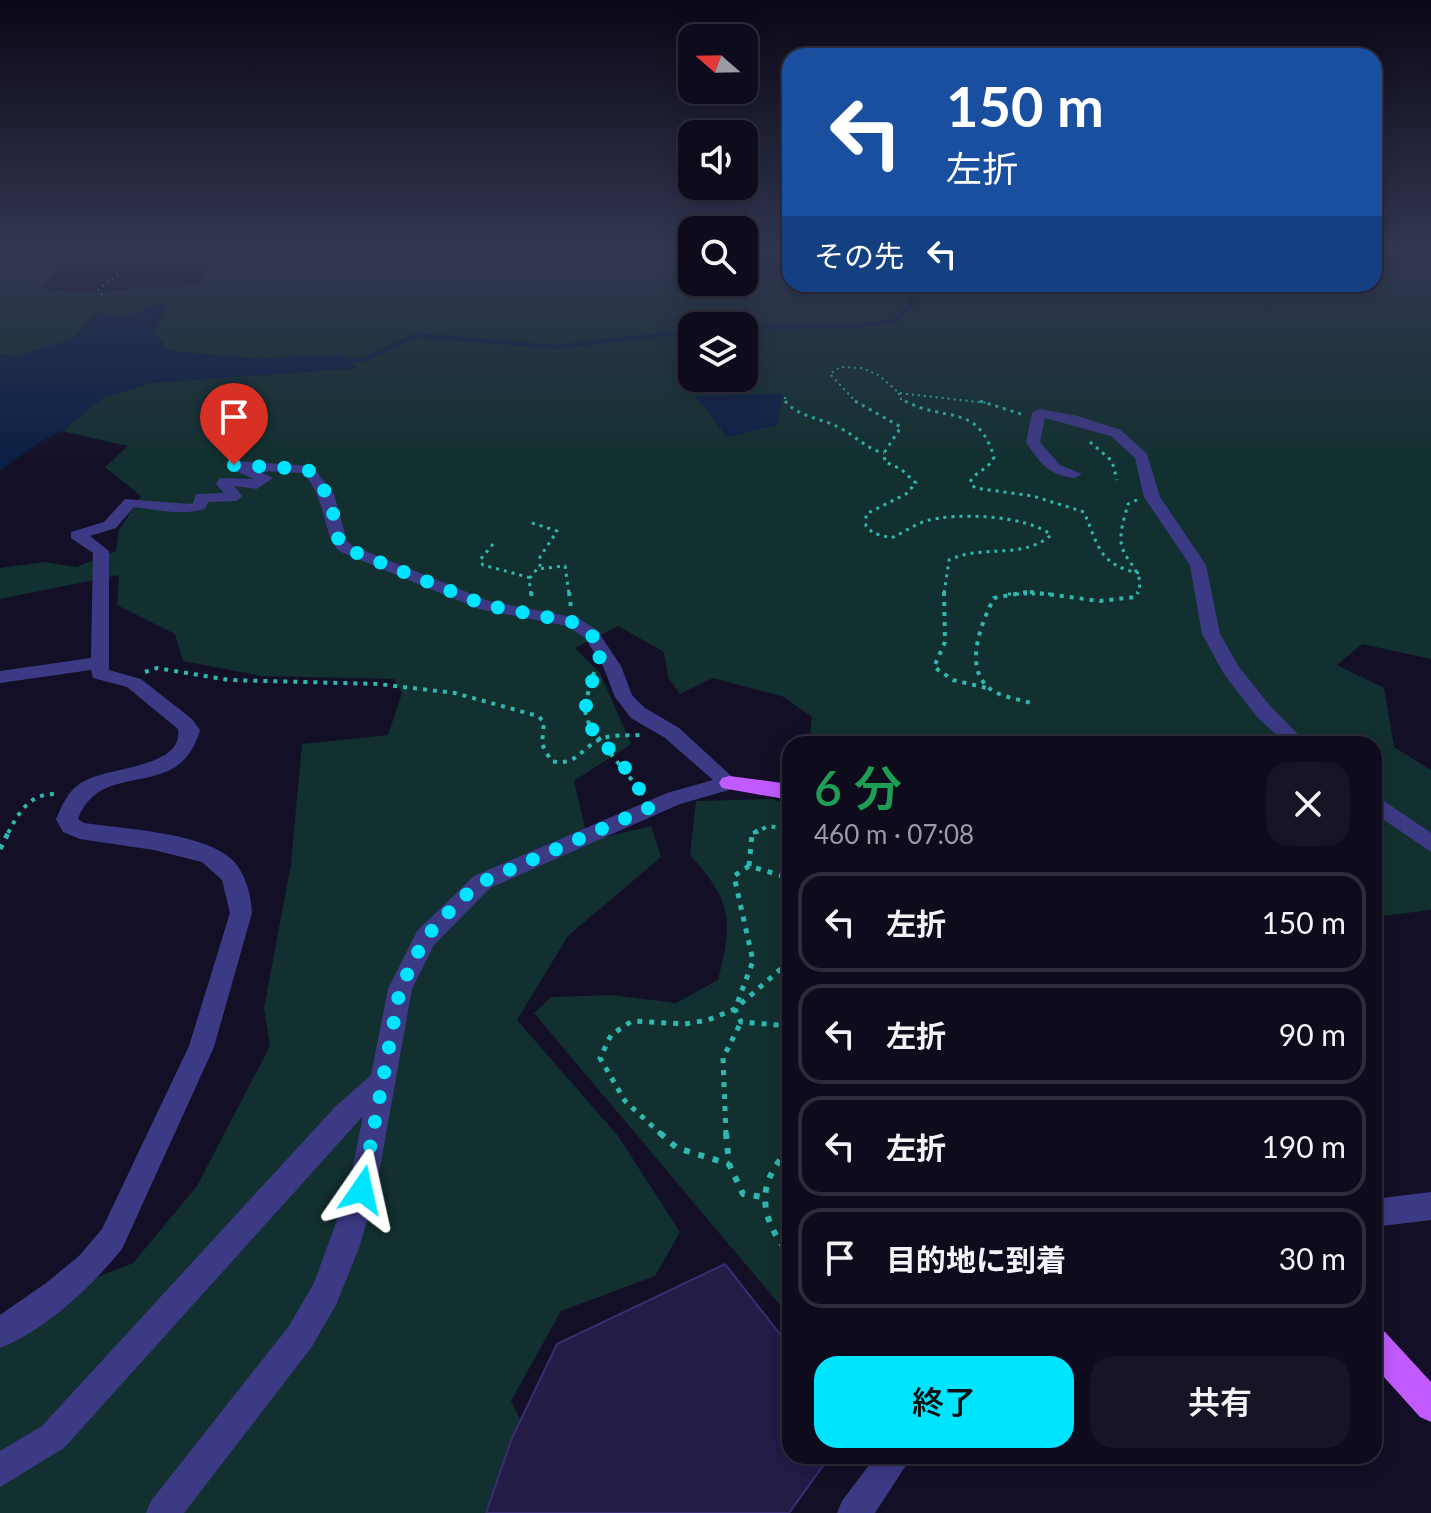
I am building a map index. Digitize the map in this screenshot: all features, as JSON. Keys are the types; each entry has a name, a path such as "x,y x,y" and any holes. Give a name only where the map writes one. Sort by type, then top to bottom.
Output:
{"main road":[{"path":"729,783 782,791"},
{"path":"1382,1352 1431,1406"}],"street":[{"path":"1075,474 1065,474 1050,467 1033,442 1039,413 1073,419 1116,433 1142,457 1155,501 1198,565 1211,634 1231,670 1264,712 1290,736"},
{"path":"0,1333 57,1294 89,1266 112,1239 201,1047 241,913 235,883 220,862 210,855 80,831 71,826 67,819 75,798 101,780 163,765 175,758 189,743 190,730 128,679 113,679 100,674 101,551 77,535 110,525 130,502 187,511 200,506 201,497 232,498 234,496 224,484 225,481 257,484 266,478 234,468 234,465 307,469 323,484 334,513 339,543 347,549 485,605 572,622 591,634 624,697 638,713 665,729 729,783"},
{"path":"0,677 100,663"},
{"path":"163,1513 300,1337 325,1294 344,1248 362,1190 400,989 425,938 482,882 651,807 729,783"},
{"path":"1382,808 1431,844"},
{"path":"0,1470 53,1437 344,1116 383,1081"},
{"path":"1382,1212 1431,1206"},
{"path":"854,1513 890,1464"}],"path":[{"path":"1031,703 991,689 959,683 942,675 934,667 934,659 946,641 942,617 949,560 977,550 1035,548 1051,535 1047,528 1004,519 932,520 891,538 873,533 866,526 866,514 898,500 916,486 901,469 885,462 884,453 901,427 865,410 830,374 841,366 868,370 899,393 979,401 1037,419"},
{"path":"899,393 899,398 919,409 975,421 984,428 994,457 988,467 972,476 970,482 975,488 1033,496 1084,512 1098,549 1108,561 1122,571 1139,573"},
{"path":"785,397 785,403 793,411 839,427 866,447 884,453"},
{"path":"1088,441 1112,461 1117,480"},
{"path":"991,689 982,681 978,656 983,623 994,598 1032,592 1120,602 1135,597 1142,585 1139,573 1124,553 1121,540 1128,504 1134,500 1155,501"},
{"path":"532,523 557,531 555,540 541,555 540,567 531,578 534,613"},
{"path":"493,544 480,560 483,565 531,578"},
{"path":"540,567 565,566 572,622"},
{"path":"603,653 586,703 586,716 651,807"},
{"path":"128,679 157,668 229,680 378,684 455,693 538,716 544,722 542,744 551,761 563,765 574,762 601,739 665,729"},
{"path":"0,849 21,809 36,796 50,792 75,798"},
{"path":"749,866 752,834 769,826 782,828"},
{"path":"749,866 782,876"},
{"path":"741,1022 735,1009 753,961 734,876 749,866"},
{"path":"729,1164 677,1148 625,1101 600,1058 611,1035 632,1021 681,1027 710,1021 735,1009 782,968"},
{"path":"741,1022 782,1025"},
{"path":"741,1022 723,1058 722,1084 729,1164 743,1194 763,1197"},
{"path":"782,1155 768,1176 763,1197 767,1220 782,1247"}],"green space":[{"path":"0,322 88,322 73,339 16,357 0,354"},
{"path":"159,322 678,322 678,392 758,392 758,322 1431,322 1431,659 1362,644 1337,665 1384,688 1394,747 1431,770 1431,910 1382,916 1382,736 810,736 812,717 784,697 713,678 680,694 668,677 664,652 618,626 575,648 600,673 631,744 574,781 588,841 651,826 661,857 568,936 517,1020 618,1136 680,1232 655,1276 561,1311 511,1401 563,1507 561,1513 0,1513 0,1316 133,1263 197,1186 270,1046 264,1008 291,864 302,744 388,735 402,693 394,679 261,676 183,661 175,634 117,605 119,575 0,599 0,568 45,562 76,567 116,551 119,530 141,496 105,467 128,446 62,431 104,397 151,383 355,368 169,351 153,332"},
{"path":"773,799 782,803 782,1308 534,1013 551,997 611,995 676,1003 718,980 726,942 726,913 715,886 690,855 696,801"}],"water":[{"path":"88,322 158,322 153,332 169,351 250,359 343,355 356,368 151,383 104,397 62,431 43,440 0,471 0,354 16,357 73,339"},
{"path":"783,394 777,425 727,437 695,396"}],"building":[{"path":"725,1264 782,1337 782,1464 824,1464 789,1513 486,1513 512,1438 557,1344"}],"waterway":[{"path":"758,328 859,326 885,322"},
{"path":"343,361 365,359 416,335 556,347 678,333"}],"route":[{"path":"234,465 307,469 323,484 334,513 339,543 347,549 485,605 572,622 591,634 603,653 586,703 586,716 591,728 626,769 651,807 482,882 461,899 425,938 400,989 362,1190"}]}
